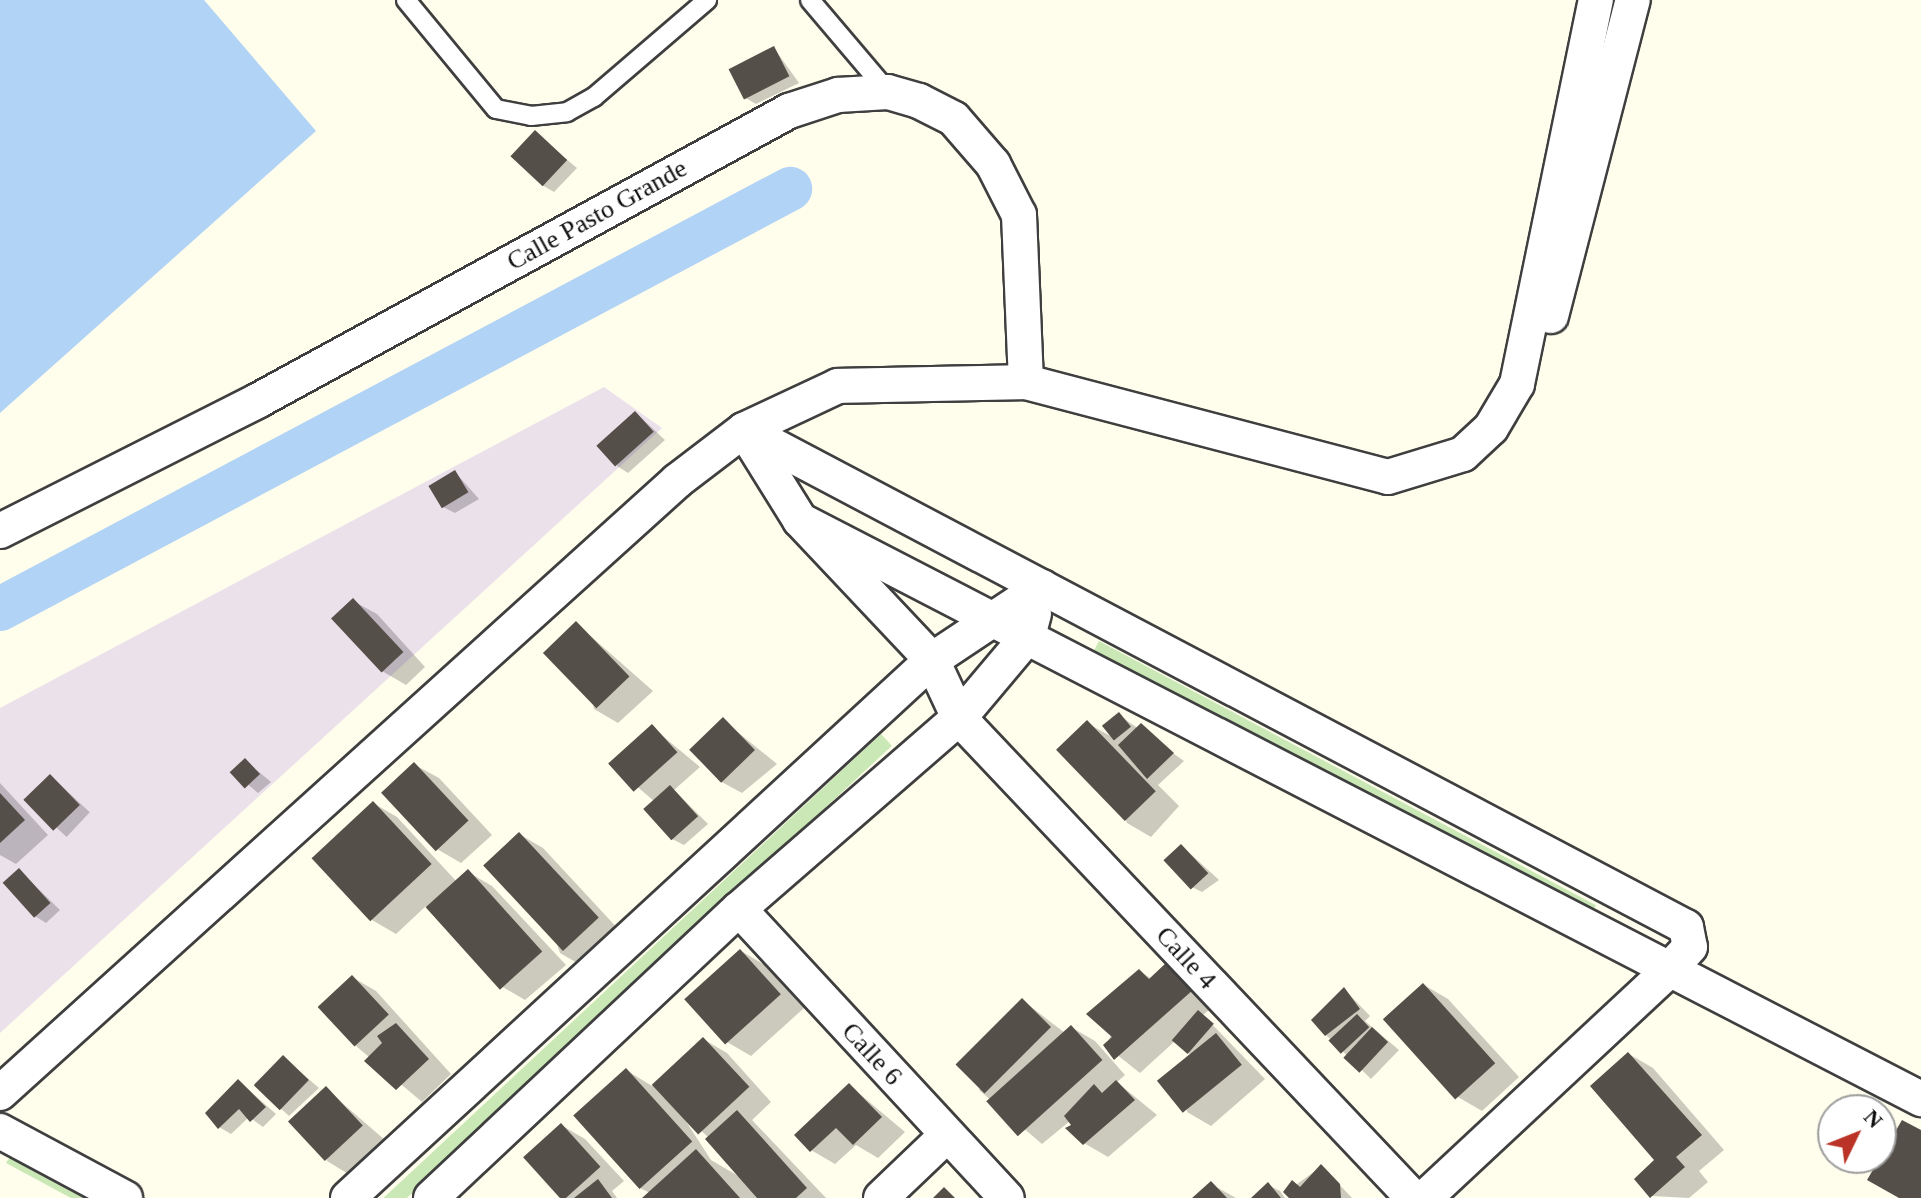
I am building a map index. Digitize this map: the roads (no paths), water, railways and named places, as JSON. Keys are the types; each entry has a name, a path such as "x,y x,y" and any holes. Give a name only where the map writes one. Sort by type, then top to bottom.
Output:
{"street":[{"path":"1517,384 1596,0"},
{"path":"0,1093 677,481 744,430 838,386 1026,382 1388,477 1463,454 1491,428 1542,348 1633,0"},
{"name":"Calle Pasto Grande","path":"0,531 259,400 789,111 838,95 888,92 954,119 1009,188 1025,271 1026,382"},
{"path":"744,430 1686,927 1692,938 1666,973 1425,1198"},
{"name":"Calle 4","path":"744,430 800,520 932,660 959,718 1413,1198"},
{"path":"800,520 1028,636 1666,973 1921,1099"},
{"path":"348,1198 932,660 1042,587"},
{"path":"431,1198 739,909 959,718 1028,636 1042,587"},
{"name":"Calle 6","path":"739,909 1007,1198"},
{"path":"0,1131 125,1198"},
{"path":"881,1198 947,1135"}],"lane":[{"path":"406,0 496,109 531,116 567,112 594,97 707,0"},
{"path":"810,0 888,92"}],"water":[{"path":"0,0 204,0 316,131 0,413"}],"waterway":[{"path":"0,609 790,189"}]}
